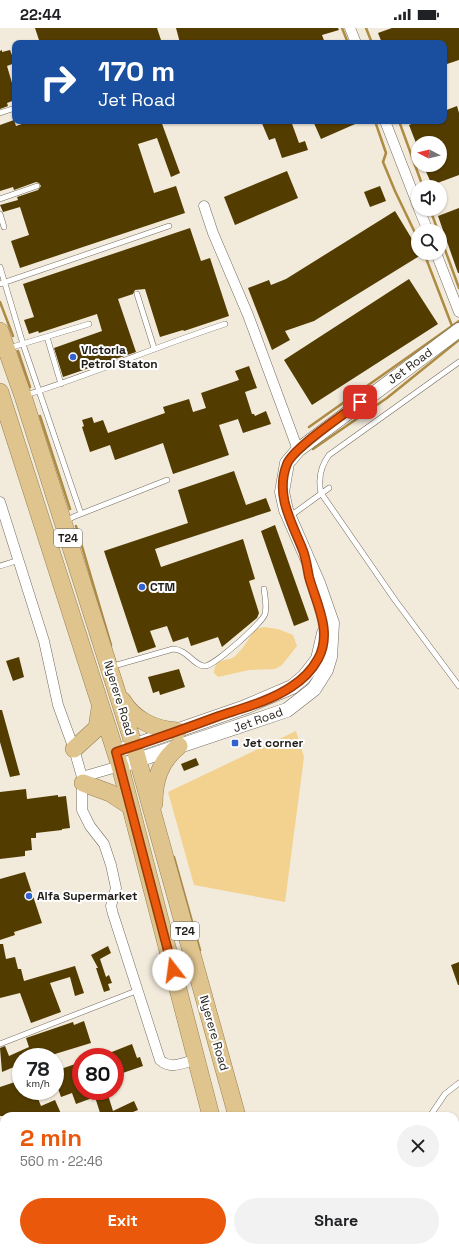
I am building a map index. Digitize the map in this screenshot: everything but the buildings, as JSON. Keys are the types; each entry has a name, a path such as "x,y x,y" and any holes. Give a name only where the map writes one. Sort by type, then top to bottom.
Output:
{"highway":[{"name":"Nyerere Road","path":"0,331 23,396 136,753 236,1112"},
{"name":"Nyerere Road","path":"0,392 101,704 113,758 130,806 210,1112"},
{"path":"117,692 126,707 144,721 179,738 158,774 154,802 155,821"},
{"path":"74,749 97,728 101,704"},
{"path":"83,780 110,792 130,806"}],"main road":[{"name":"Jet Road","path":"113,758 136,753 179,738 281,693 304,677 318,659 324,638 323,619 309,578 305,554 289,517 282,492 283,478 287,463 298,450 459,330"}],"street":[{"path":"350,28 355,40"},
{"path":"386,124 411,188"},
{"path":"204,206 213,233 248,315 298,450"},
{"path":"439,260 459,312"},
{"path":"0,502 44,641 58,705 74,749 83,780 82,810 90,826 104,844 111,865 116,888 111,906 113,914 136,990 160,1060 166,1065 172,1066 196,1059"},
{"name":"Jet Road","path":"83,780 113,758"}],"lane":[{"path":"0,113 12,109"},
{"path":"0,199 37,186"},
{"path":"0,214 4,227"},
{"path":"3,283 169,226"},
{"path":"0,267 3,283 81,514"},
{"path":"137,294 154,348"},
{"path":"6,349 89,324"},
{"path":"23,396 61,384 154,348 225,324"},
{"path":"47,337 61,384"},
{"path":"459,362 329,455 319,475 321,493 395,600 459,686"},
{"path":"63,523 81,514 167,480"},
{"path":"289,517 329,488"},
{"path":"0,566 19,560"},
{"path":"110,667 173,649 182,650 197,663 202,666 207,666 258,624 265,615 264,589"},
{"path":"0,1044 136,990"},
{"path":"433,1112 444,1094 459,1083"}],"shaded area":[{"path":"264,627 278,629 293,635 297,646 282,665 275,669 249,670 218,677 214,673 216,664 234,657 256,629"},
{"path":"296,731 304,757 285,902 194,885 168,792"}],"waterway":[{"path":"342,28 347,40"},
{"path":"366,28 371,40"},
{"path":"376,124 386,153 383,162 411,224"},
{"path":"400,124 420,180"},
{"path":"433,216 435,224"},
{"path":"447,255 459,288"},
{"path":"427,260 452,326"},
{"path":"0,302 13,336"},
{"path":"309,427 459,321"},
{"path":"313,449 387,398 459,340"},
{"path":"18,351 30,387"},
{"path":"40,416 70,509"},
{"path":"76,526 111,645"},
{"path":"174,857 200,950"}],"place":[{"name":"Victoria Petrol Staton","path":"73,357"},
{"name":"CTM","path":"142,587"},
{"name":"Jet corner","path":"235,743"},
{"name":"Alfa Supermarket","path":"29,896"}],"route":[{"path":"173,970 116,752 281,693 292,687 304,677 318,659 324,638 323,619 309,578 305,554 286,510 282,492 283,478 287,463 298,450 360,402"}]}
